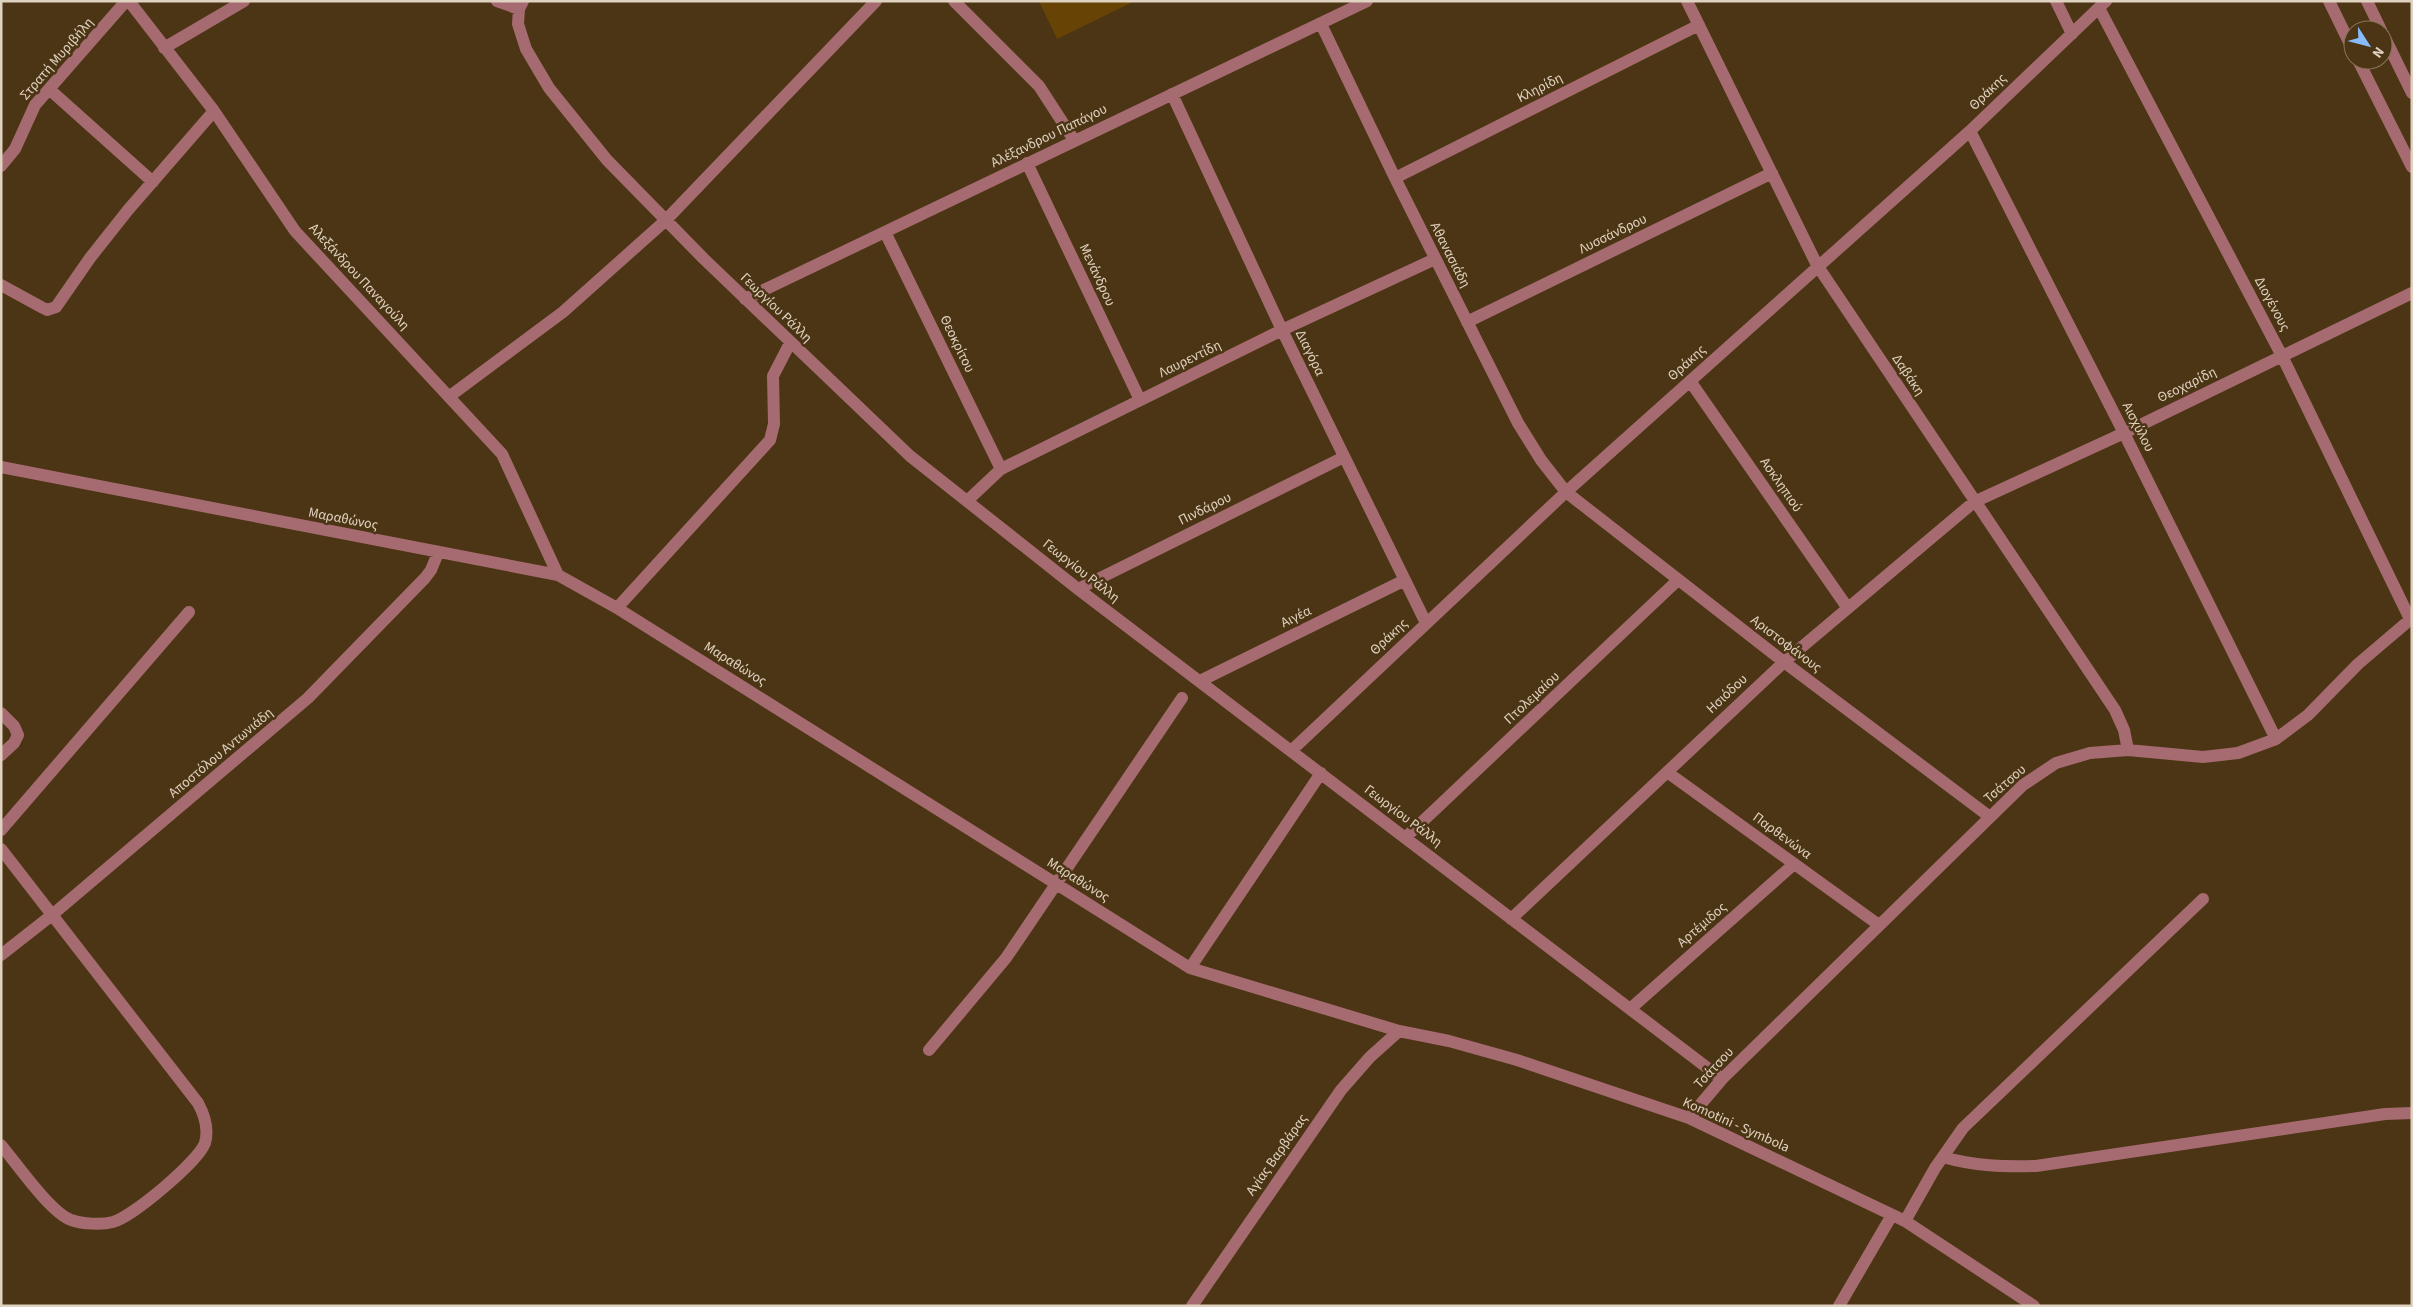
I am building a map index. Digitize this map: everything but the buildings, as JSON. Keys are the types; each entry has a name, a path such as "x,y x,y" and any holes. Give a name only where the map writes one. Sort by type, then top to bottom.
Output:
{"street":[{"name":"Αλεξάνδρου Παναγούλη","path":"128,1 214,111 295,231 502,454 558,575"},
{"name":"Στρατή Μυριβήλη","path":"1,166 15,149 33,108 128,1"},
{"path":"164,48 244,1"},
{"path":"498,1 521,5"},
{"path":"450,396 563,312 665,220 876,1"},
{"path":"954,1 1039,86 1074,140"},
{"name":"Αλέξανδρου Παπάγου","path":"745,299 1367,1"},
{"name":"Δαβάκη","path":"1686,1 1817,265 2115,710 2124,730 2128,750"},
{"path":"2056,1 2072,34"},
{"path":"2329,1 2343,30"},
{"path":"2367,1 2376,20"},
{"name":"Θράκης","path":"1292,750 1566,492 1817,265 1970,130 2103,4"},
{"name":"Διογένους","path":"2103,4 2282,356 2411,618"},
{"name":"Γεωργίου Ράλλη","path":"521,5 518,24 523,43 549,88 607,160 790,343 910,456 1078,588 1722,1079"},
{"name":"Αθανασιάδη","path":"1321,24 1395,178 1518,423 1541,460 1566,492"},
{"name":"Κληρίδη","path":"1395,178 1698,24"},
{"path":"2393,54 2412,93"},
{"path":"2363,70 2412,167"},
{"path":"49,89 153,182"},
{"name":"Διαγόρα","path":"1172,94 1282,330 1426,623"},
{"path":"1,286 43,308 56,307 90,258 214,111"},
{"name":"Αισχύλου","path":"1970,130 2124,433 2276,739"},
{"name":"Μενάνδρου","path":"1027,163 1140,400"},
{"name":"Λυσσάνδρου","path":"1467,322 1772,173"},
{"name":"Θεοκρίτου","path":"885,232 1001,469"},
{"name":"Λαυρεντίδη","path":"967,501 1001,469 1282,330 1435,259"},
{"name":"Θεοχαρίδη","path":"1974,502 2124,433 2412,293"},
{"path":"617,608 770,440 774,424 773,376 790,343"},
{"name":"Ασκληπιού","path":"1690,381 1847,607"},
{"name":"Πινδάρου","path":"1078,588 1344,457"},
{"name":"Μαραθώνος","path":"1,467 558,575 617,608 1190,968 1399,1031"},
{"name":"Αριστοφάνους","path":"1566,492 1784,662 1990,818"},
{"name":"Ησιόδου","path":"1511,919 1784,662 1974,502"},
{"name":"Αποστόλου Αντωνιάδη","path":"1,955 52,915 308,698 425,578 432,570 438,553"},
{"name":"Αιγέα","path":"1200,681 1405,580"},
{"name":"Πτολεμαίου","path":"1406,837 1678,580"},
{"path":"1,830 189,612"},
{"name":"Τσάτσου","path":"1688,1118 1722,1079 2023,785 2056,763 2090,753 2128,750 2202,757 2238,754 2276,739 2308,715 2358,664 2411,618"},
{"path":"929,1050 1006,958 1182,698"},
{"path":"1,713 14,726 18,735 14,743 1,755"},
{"name":"Παρθενώνα","path":"1667,772 1879,925"},
{"path":"1190,968 1321,773"},
{"path":"1,849 198,1103 206,1122 204,1144 200,1153 184,1170 131,1213 113,1222 100,1224 78,1222 58,1212 1,1145"},
{"name":"Αρτέμιδος","path":"1630,1009 1794,864"},
{"path":"1905,1221 1943,1157 1963,1128 2202,899"},
{"name":"Komotini - Symbola","path":"1399,1031 1449,1041 1517,1060 1688,1118 1905,1221 2034,1306"},
{"name":"Αγίας Βαρβάρας","path":"1192,1306 1341,1090 1370,1056 1399,1031"},
{"path":"1943,1157 1968,1164 2001,1167 2036,1166 2385,1114 2412,1113"},
{"path":"1839,1306 1892,1215"}],"shaded area":[{"path":"1039,1 1135,1 1057,39"}]}
